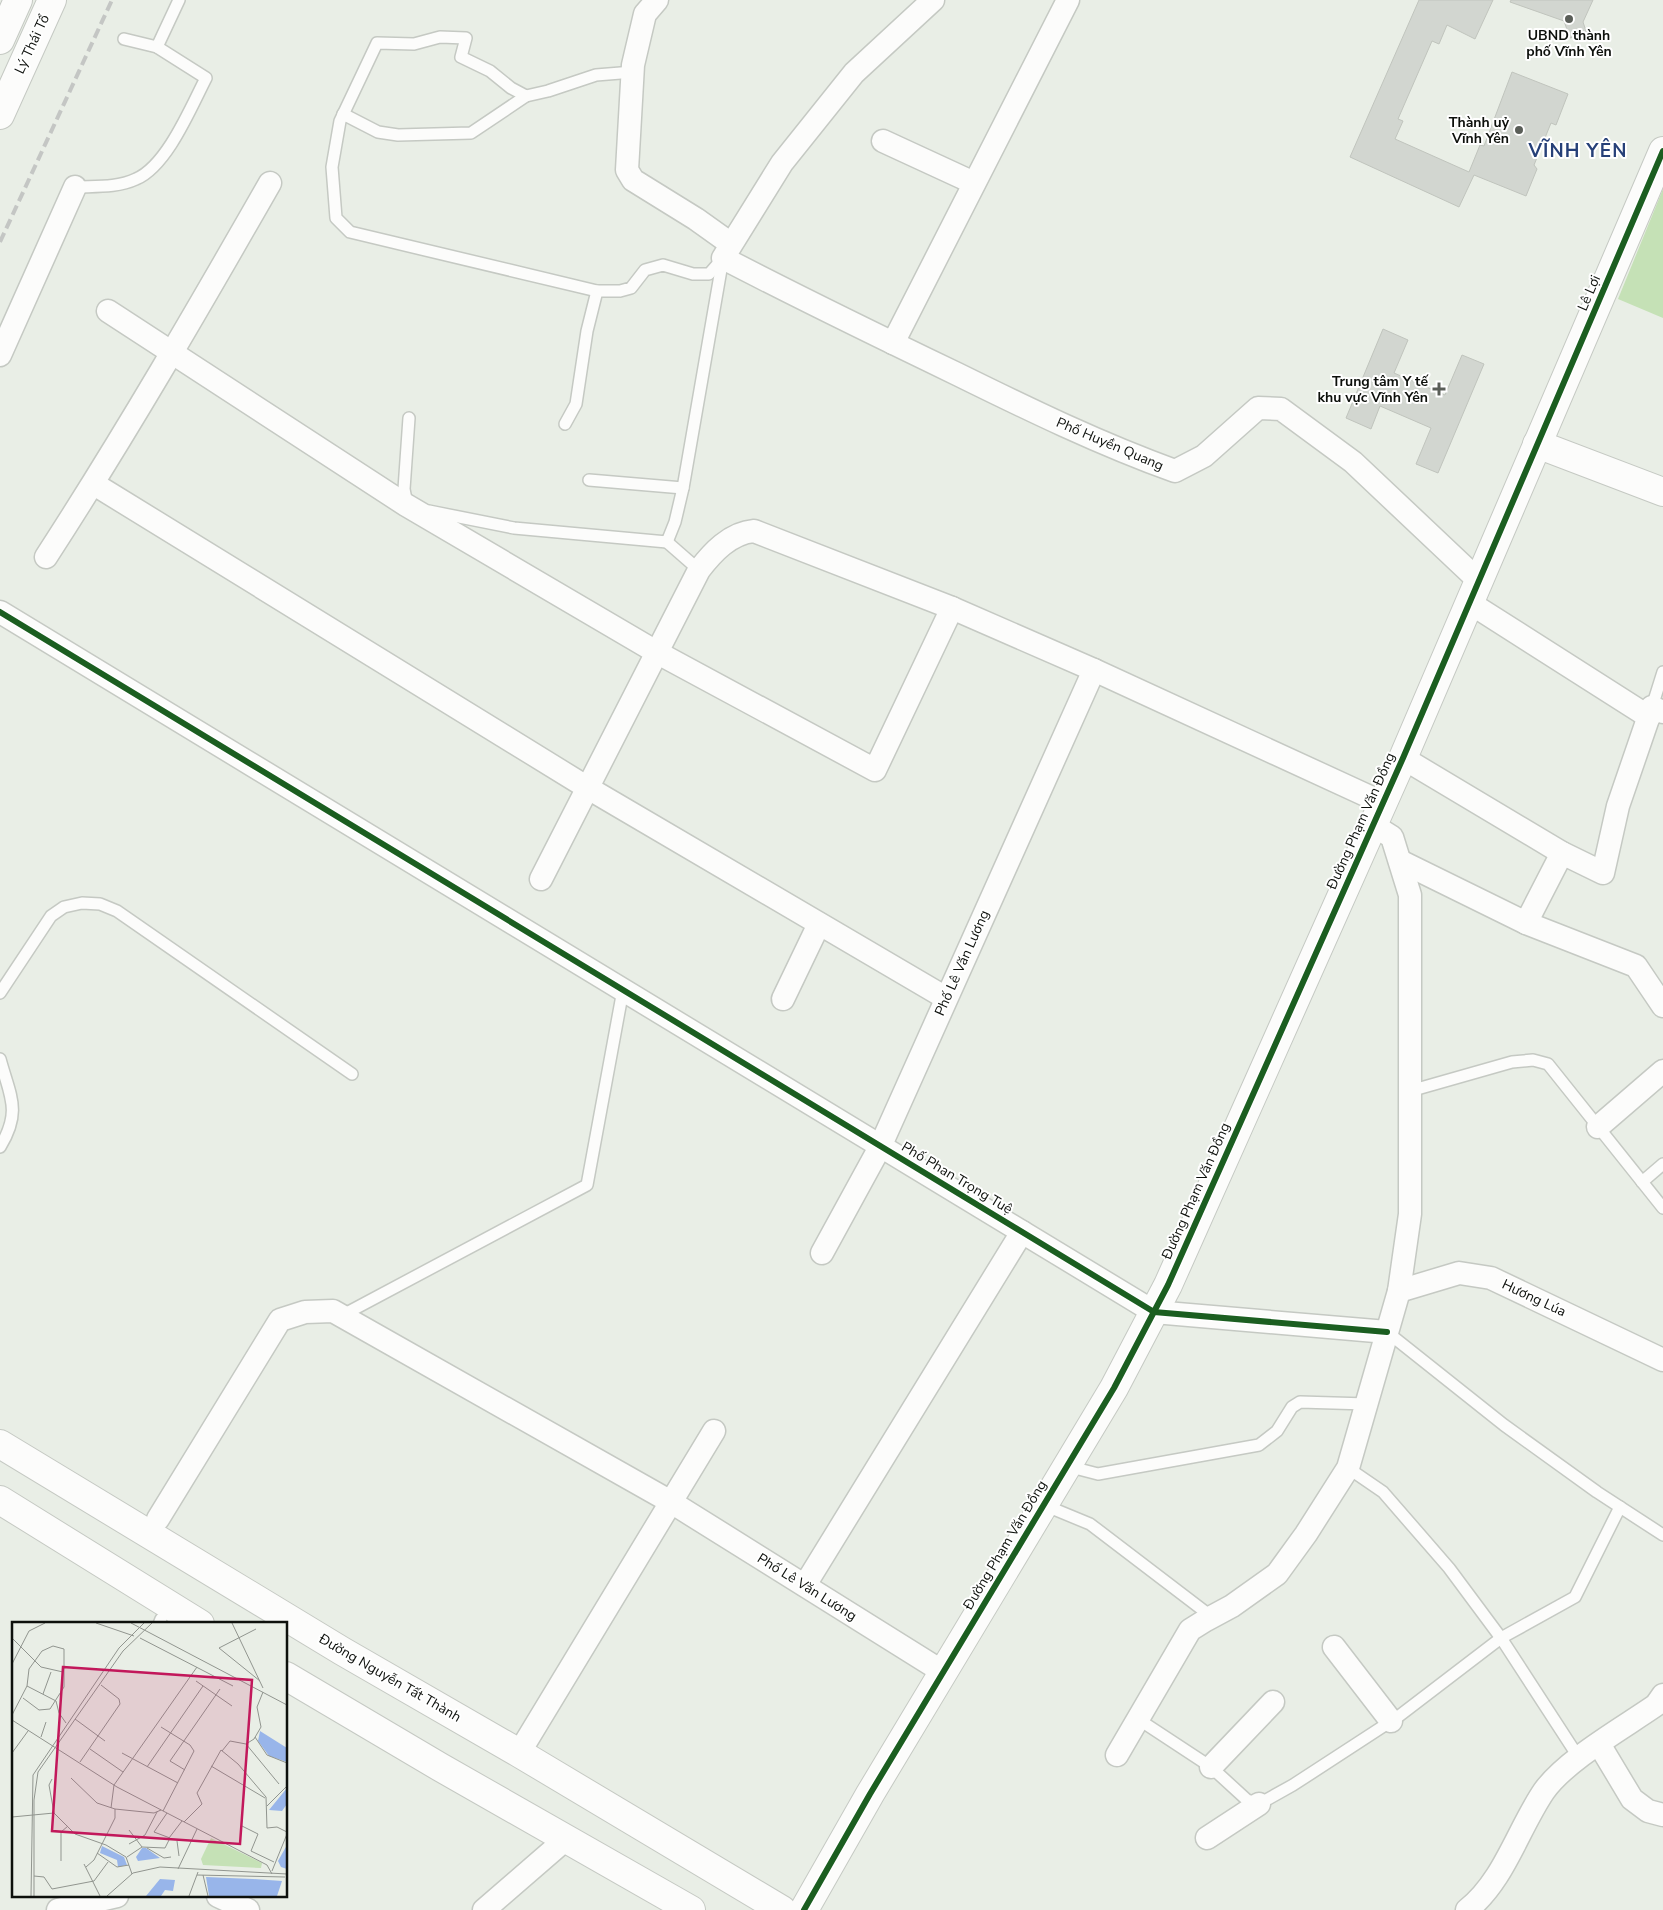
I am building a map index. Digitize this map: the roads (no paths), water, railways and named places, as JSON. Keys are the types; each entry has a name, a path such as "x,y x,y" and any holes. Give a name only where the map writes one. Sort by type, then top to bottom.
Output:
{"main road":[{"path":"0,40 18,0"},
{"name":"Lý Thái Tổ","path":"0,115 52,0"},
{"name":"Lê Lợi","path":"1538,444 1663,151"},
{"path":"1538,444 1663,492"},
{"name":"Đường Phạm Văn Đồng","path":"804,1910 875,1785 1114,1388 1168,1285 1403,758 1538,444"},
{"path":"0,1424 278,1591 342,1651"},
{"name":"Đường Nguyễn Tất Thành","path":"0,1444 342,1651 519,1753 782,1910"},
{"path":"0,1500 197,1622"},
{"path":"0,1519 163,1622"},
{"path":"288,1677 692,1910"},
{"path":"288,1684 317,1694"}],"street":[{"path":"727,251 782,163 854,73 931,0"},
{"path":"893,343 1068,0"},
{"name":"Phố Huyền Quang","path":"646,5 633,72 627,170 634,180 696,219 727,251 792,294 995,393 1136,457 1175,471 1204,456 1258,408 1281,409 1353,462 1474,592"},
{"path":"883,141 974,183"},
{"path":"46,557 94,484 270,183"},
{"path":"0,355 75,187"},
{"path":"108,311 406,505 658,652 875,770 952,608"},
{"path":"94,484 588,788 946,998"},
{"path":"541,879 699,570 712,553 740,534 754,531 952,608 1094,670 1378,814 1392,837 1410,895 1410,1214 1400,1291 1348,1468 1306,1534 1277,1574 1232,1606 1190,1630 1117,1755"},
{"path":"1403,758 1562,853 1603,873 1618,806 1655,712 1474,592"},
{"name":"Phố Phan Trọng Tuệ","path":"0,612 1154,1312"},
{"name":"Phố Lê Văn Lương","path":"822,1252 880,1147 1094,670"},
{"path":"1526,923 1562,853"},
{"path":"1400,861 1526,923 1636,966 1663,1006"},
{"path":"783,999 819,924"},
{"path":"1598,1127 1663,1071"},
{"path":"805,1585 1022,1232"},
{"name":"Hương Lúa","path":"1400,1291 1459,1273 1491,1278 1663,1360"},
{"name":"Phố Lê Văn Lương","path":"158,1519 280,1320 305,1312 333,1311 671,1502 943,1672"},
{"path":"1154,1312 1387,1332"},
{"path":"519,1753 714,1431"},
{"path":"1334,1647 1391,1721"},
{"path":"1477,1907 1545,1790 1568,1766 1656,1705 1663,1695"},
{"path":"1211,1767 1273,1702"},
{"path":"1599,1744 1632,1799 1648,1811 1663,1815"},
{"path":"1207,1838 1259,1804"},
{"path":"484,1910 566,1839"},
{"path":"58,1910 109,1898"},
{"path":"222,1898 248,1910"}],"lane":[{"path":"157,47 179,0"},
{"path":"526,96 511,88 490,71 461,57 466,38 440,37 414,44 377,43 340,121 332,167 336,218 350,232 597,291 620,291 631,288 645,270 662,265 693,274 708,274 727,251"},
{"path":"75,187 118,185 138,179 149,171 178,135 206,78 157,47 124,39"},
{"path":"343,114 378,132 388,134 440,135 471,133 526,96 548,91 596,75 633,72"},
{"path":"667,542 675,522 683,488 727,251"},
{"path":"565,424 576,404 587,331 597,291"},
{"path":"409,418 404,489 406,505 514,528 667,542 699,570"},
{"path":"589,480 683,488"},
{"path":"1655,712 1663,672"},
{"path":"0,993 51,916 64,907 82,902 100,904 117,911 352,1074"},
{"path":"341,1316 587,1184 623,990"},
{"path":"0,1059 12,1104 13,1117 9,1132 0,1146"},
{"path":"1410,1091 1512,1062 1533,1060 1548,1064 1663,1208"},
{"path":"1642,1182 1663,1164"},
{"path":"1387,1332 1504,1425 1663,1535"},
{"path":"1067,1466 1098,1474 1259,1445 1278,1431 1292,1407 1300,1402 1367,1404"},
{"path":"1348,1468 1383,1492 1450,1568 1501,1638 1579,1758"},
{"path":"1044,1505 1090,1524 1212,1617"},
{"path":"1138,1719 1211,1767 1246,1800 1259,1804 1293,1785 1391,1721 1501,1638 1575,1597 1620,1507"}],"railway":[{"path":"0,242 112,0"}],"place":[{"name":"UBND thành phố Vĩnh Yên","path":"1569,19"},
{"name":"Thành uỷ Vĩnh Yên","path":"1519,130"},
{"name":"Trung tâm Y tế khu vực Vĩnh Yên","path":"1439,389"}],"district":[{"name":"VĨNH YÊN","path":"1578,151"}]}
